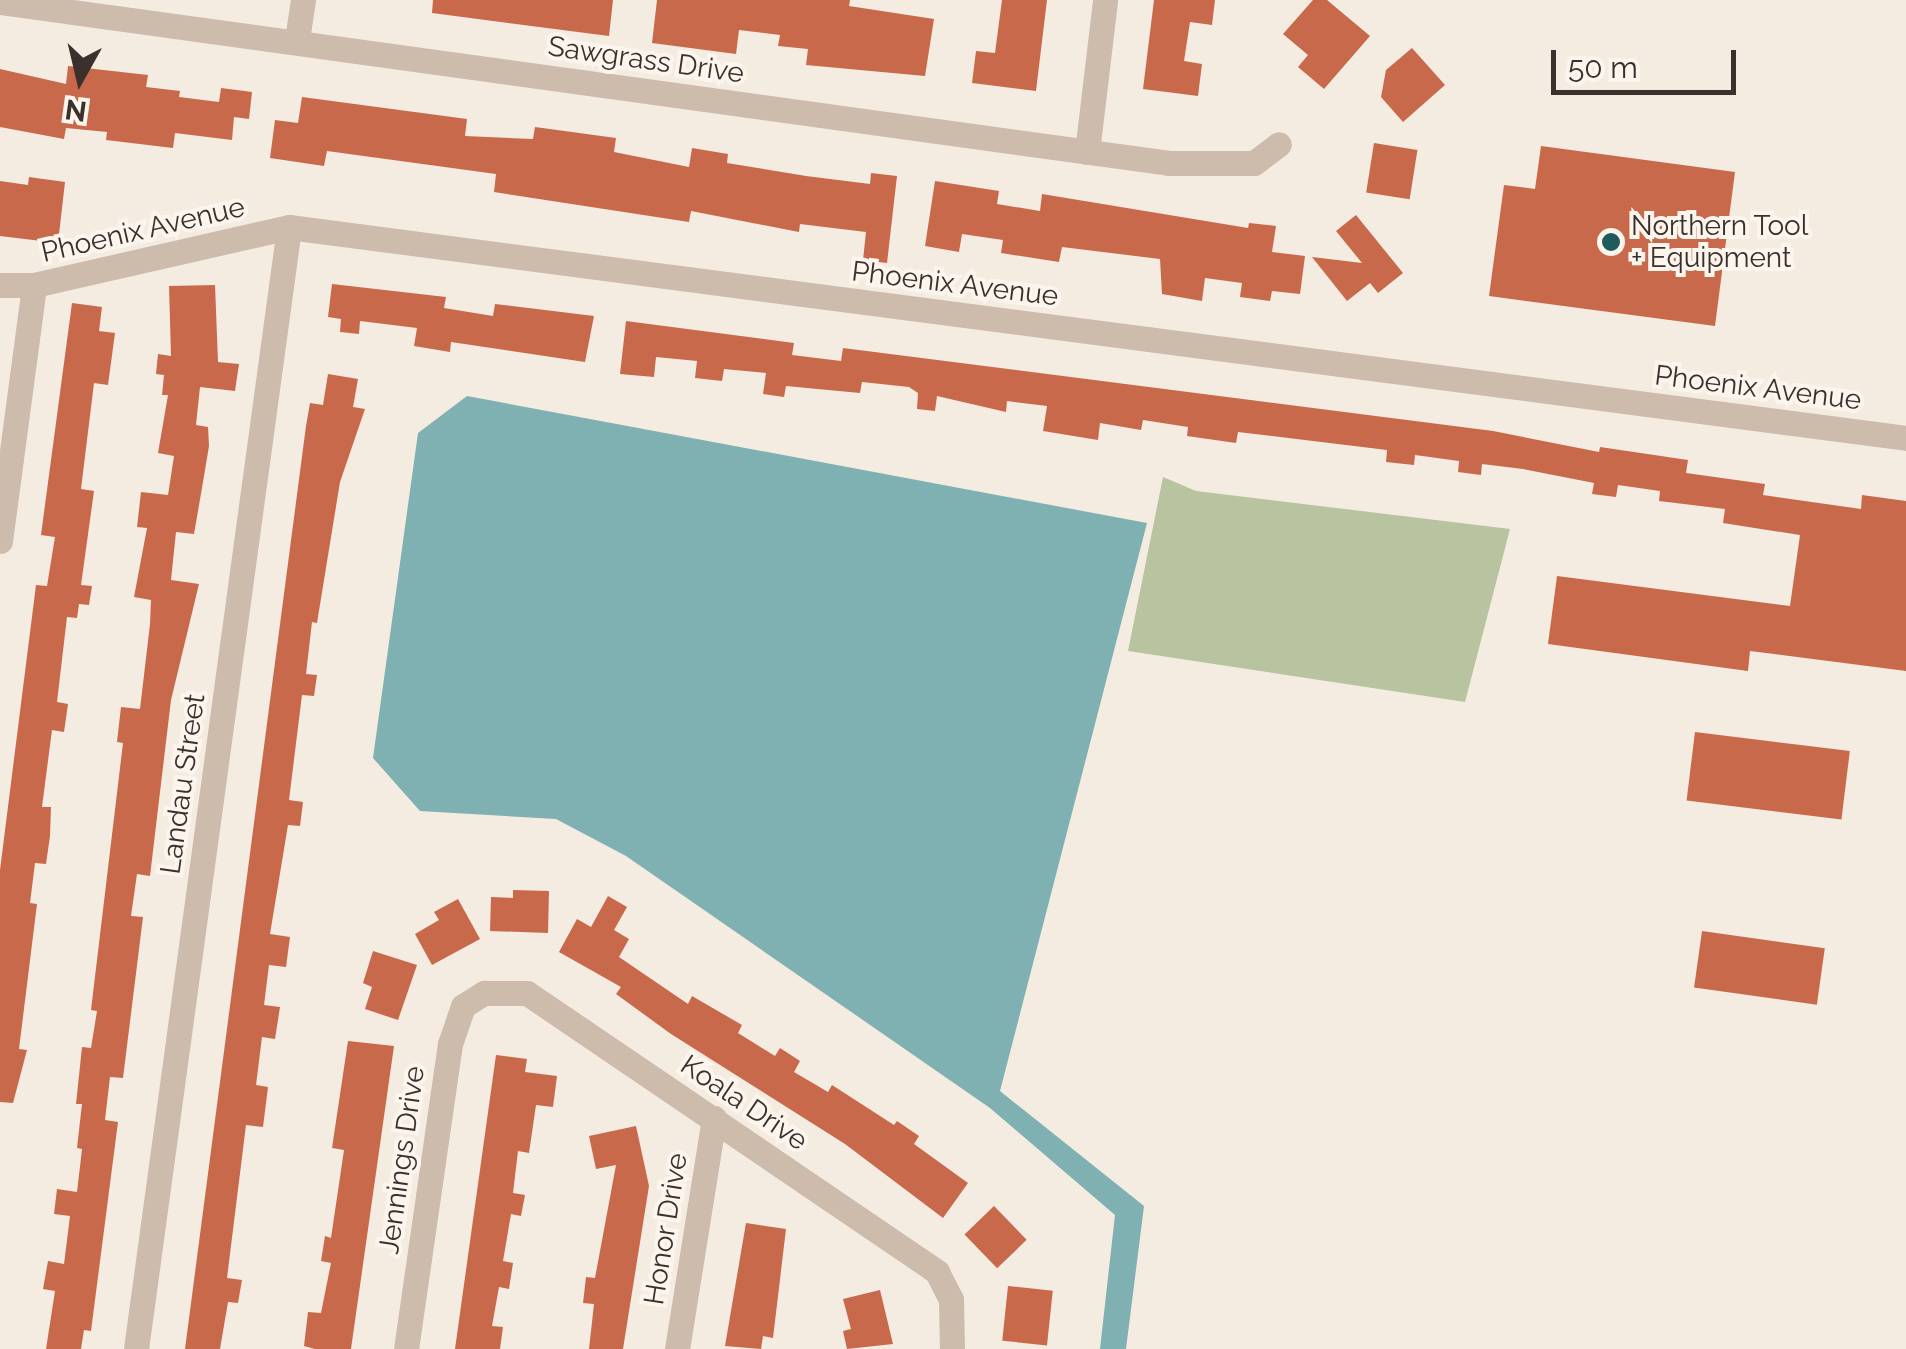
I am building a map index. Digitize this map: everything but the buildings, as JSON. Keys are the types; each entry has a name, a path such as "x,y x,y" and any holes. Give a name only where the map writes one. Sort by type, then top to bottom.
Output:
{"street":[{"path":"298,40 303,0"},
{"path":"1086,152 1105,0"},
{"name":"Sawgrass Drive","path":"0,2 298,40 1169,163 1254,163 1279,144"},
{"name":"Phoenix Avenue","path":"0,285 34,285 290,227 1906,438"},
{"name":"Landau Street","path":"136,1349 290,227"},
{"path":"0,541 34,285"},
{"name":"Koala Drive","path":"484,993 527,993 937,1272 950,1299 952,1349"},
{"name":"Jennings Drive","path":"406,1349 450,1044 463,1006 484,993"},
{"name":"Honor Drive","path":"677,1349 714,1118"}],"green space":[{"path":"1163,477 1196,491 1510,529 1465,702 1128,651"}],"water":[{"path":"467,396 1147,523 1000,1091 1144,1206 1126,1349 1100,1349 1115,1215 990,1108 626,856 556,819 420,811 373,758 418,433"}],"place":[{"name":"Northern Tool + Equipment","path":"1611,242"}]}
